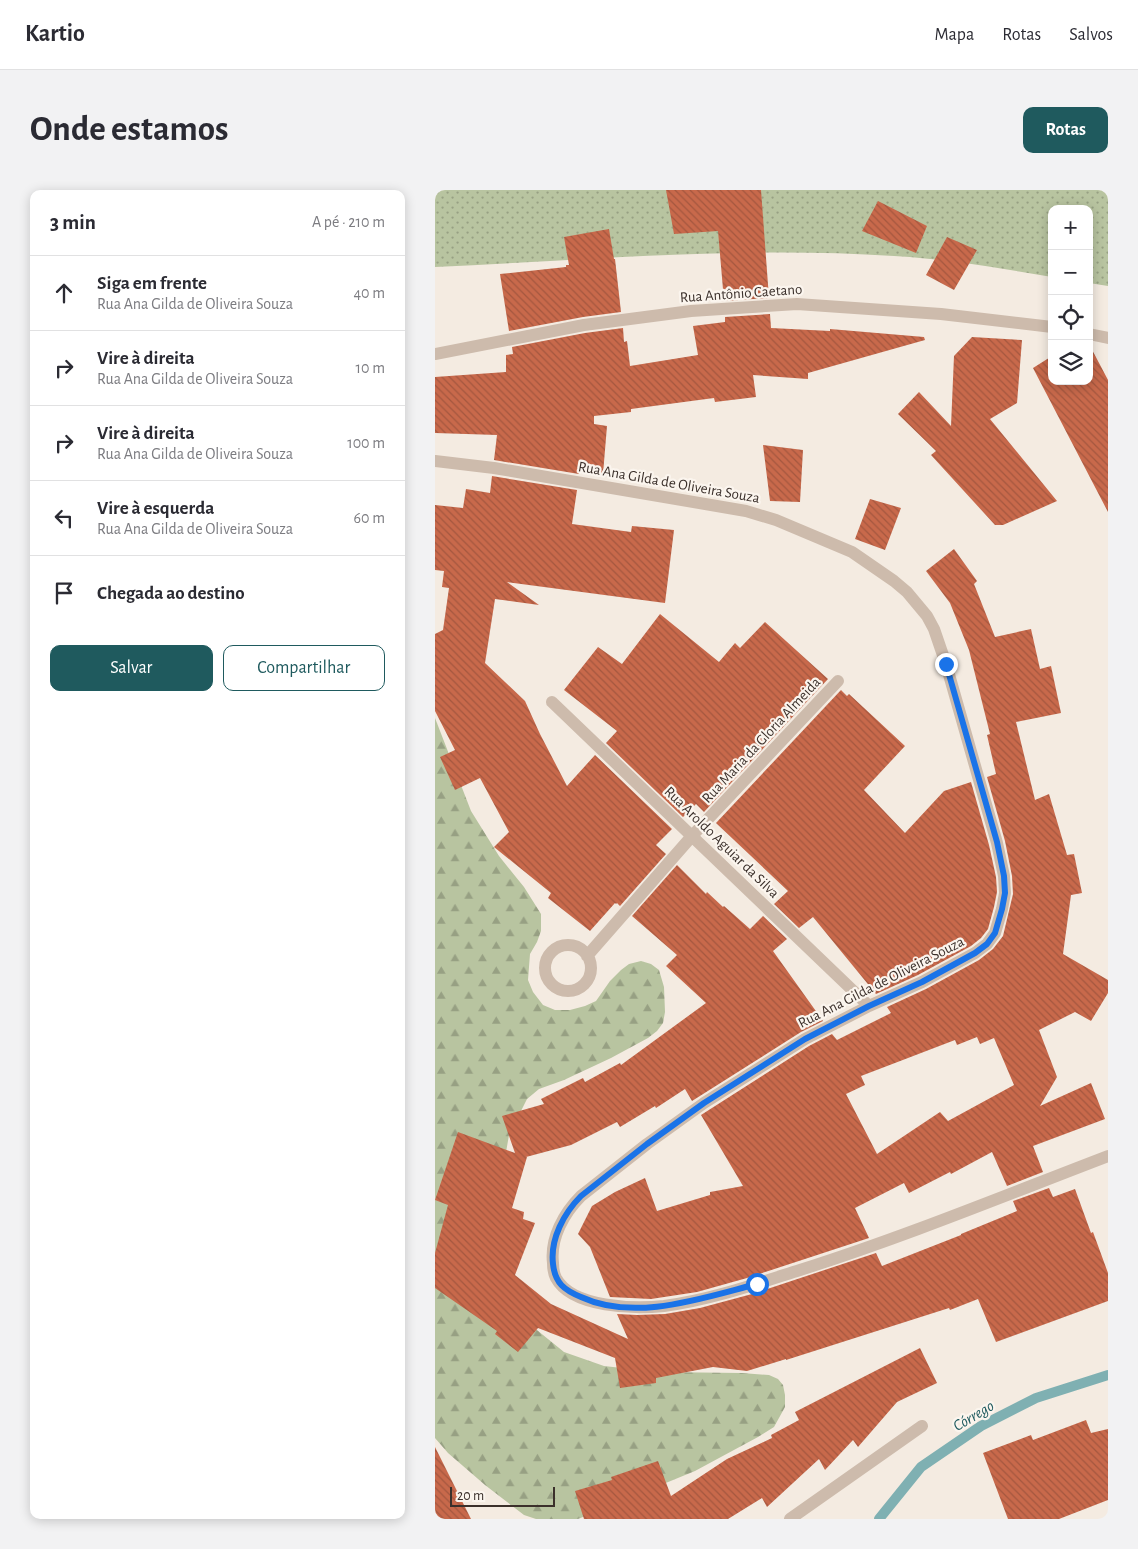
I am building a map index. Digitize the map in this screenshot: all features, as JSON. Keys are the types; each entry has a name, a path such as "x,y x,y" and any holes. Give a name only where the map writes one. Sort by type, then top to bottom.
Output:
{"street":[{"name":"Rua Antônio Caetano","path":"435,354 584,325 691,312 797,304 932,313 1048,327"},
{"path":"1093,335 1108,338"},
{"name":"Rua Ana Gilda de Oliveira Souza","path":"435,461 494,468 746,511 776,520 852,552 894,581 919,604 934,628 997,842 1004,876 1005,893 999,922 995,933 987,944 975,953 922,982 869,1006 805,1039 704,1103 647,1144 581,1196 572,1205 559,1228 553,1250 555,1276 559,1283 575,1295 609,1305 641,1308 688,1302 757,1284 844,1256 1108,1156"},
{"name":"Rua Maria da Gloria Almeida","path":"587,956 692,836 838,681"},
{"name":"Rua Aroldo Aguiar da Silva","path":"552,702 869,1006"},
{"path":"790,1519 922,1426"}],"green space":[{"path":"435,190 1108,190 1108,286 1093,284 1093,205 1048,205 1048,276 934,259 837,253 722,253 435,267"},
{"path":"435,718 471,811 499,856 524,887 541,914 541,931 530,954 528,980 533,992 543,1005 555,1010 570,1010 585,1006 596,1001 610,981 621,970 629,964 641,961 651,964 659,970 664,987 665,1012 663,1023 657,1031 611,1058 564,1080 539,1089 527,1099 509,1135 505,1158 507,1271 527,1322 564,1352 604,1366 658,1372 769,1375 778,1379 783,1385 785,1395 785,1407 774,1427 758,1437 695,1471 578,1519 536,1519 524,1515 448,1453 435,1438"}],"building":[{"path":"666,190 761,190 769,298 724,301 718,231 674,234"},
{"path":"878,201 927,226 916,253 862,231"},
{"path":"609,229 615,259 621,312 509,331 500,274 566,267 566,265 569,265 564,237"},
{"path":"947,237 977,250 954,290 926,275"},
{"path":"770,314 771,328 830,331 830,329 924,337 925,340 808,373 808,379 753,375 756,397 715,402 714,398 631,409 631,412 594,416 594,424 607,426 603,474 579,472 579,474 494,460 497,435 435,433 435,377 506,372 506,355 513,354 512,347 623,328 624,342 627,341 630,366 698,355 693,326 725,322 725,317"},
{"path":"972,337 1022,340 1017,403 990,419 1057,501 1003,525 995,525 931,455 936,451 898,414 919,392 951,426 954,356"},
{"path":"1093,352 1108,380 1108,512 1033,368 1048,359 1048,385 1093,385"},
{"path":"763,445 803,450 800,502 770,501"},
{"path":"492,476 577,490 572,524 631,532 632,526 674,530 665,603 507,582 539,605 495,599 485,663 525,701 567,786 595,755 672,829 656,845 666,854 620,906 615,903 590,931 548,898 551,893 494,847 509,832 480,778 455,790 440,757 455,750 435,711 435,634 443,630 449,588 442,587 444,571 435,570 435,505 463,508 466,489 490,493"},
{"path":"870,499 901,508 885,550 855,539"},
{"path":"954,549 977,581 974,584 995,637 1031,629 1040,669 1051,666 1061,713 1016,722 1035,800 1049,794 1067,855 1074,854 1082,893 1071,895 1063,954 1108,980 1108,993 1091,1021 1075,1012 1039,1030 1057,1077 1040,1106 1091,1083 1105,1119 1033,1146 1043,1172 1007,1186 992,1152 951,1174 950,1172 909,1193 904,1183 855,1208 869,1238 747,1278 697,1292 651,1299 610,1297 590,1247 578,1234 592,1206 615,1192 645,1178 657,1211 710,1195 710,1192 743,1186 701,1115 809,1046 832,1034 837,1040 891,1013 887,1007 926,989 979,960 993,949 1003,936 1013,894 1012,876 1005,841 987,777 996,774 987,735 990,734 969,650 950,603 926,571","holes":["977,1037 980,1044 994,1038 1014,1085 948,1121 940,1112 877,1154 846,1094 865,1085 861,1076 955,1040 957,1045"]},
{"path":"660,614 719,662 735,643 740,648 765,622 828,679 704,812 696,804 683,817 606,743 617,731 564,690 598,647 622,664"},
{"path":"841,690 847,696 849,694 905,746 864,790 905,833 944,791 971,782 996,877 997,892 994,907 988,929 981,938 971,946 918,975 876,994 813,917 799,928 774,904 788,891 716,823"},
{"path":"677,865 706,894 707,892 750,929 763,916 787,939 773,951 823,1021 801,1032 692,1101 685,1089 656,1108 655,1106 620,1127 617,1122 571,1145 526,1157 512,1208 524,1212 523,1219 535,1223 515,1275 551,1304 628,1339 617,1314 665,1314 700,1308 752,1294 876,1253 882,1266 1017,1211 1013,1201 1049,1188 1053,1197 1075,1189 1108,1273 1108,1301 996,1342 978,1299 950,1310 949,1308 747,1371 713,1367 656,1378 656,1383 620,1388 615,1358 538,1328 518,1352 495,1334 497,1331 435,1288 435,1253 448,1205 435,1200 458,1132 515,1153 502,1116 544,1104 541,1099 583,1078 585,1082 620,1063 621,1065 706,1003 666,966 677,955 632,916"},
{"path":"920,1348 937,1383 897,1402 858,1447 853,1440 825,1470 819,1459 767,1507 762,1498 728,1519 584,1519 575,1491 612,1480 611,1477 658,1461 671,1496 727,1459 772,1438 771,1435 799,1420 795,1412"},
{"path":"1086,1420 1091,1433 1108,1429 1108,1500 1059,1519 1008,1519 983,1453 1031,1435 1033,1440"},
{"path":"435,1447 471,1519 435,1519"}],"waterway":[{"name":"Córrego","path":"879,1519 921,1467 981,1426 1036,1398 1108,1375"}],"route":[{"path":"757,1284 688,1302 664,1306 641,1308 609,1305 586,1300 565,1289 555,1276 552,1258 553,1250 559,1228 572,1205 581,1196 647,1144 704,1103 805,1039 869,1006 922,982 975,953 987,944 995,933 1005,893 1004,876 997,842 946,664"}]}
